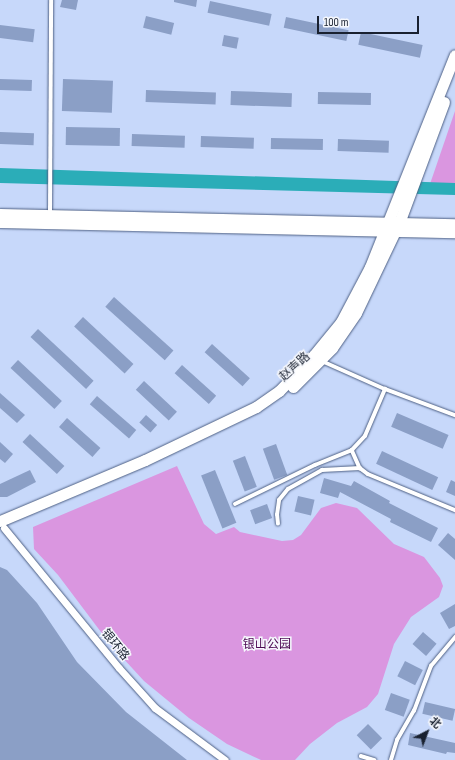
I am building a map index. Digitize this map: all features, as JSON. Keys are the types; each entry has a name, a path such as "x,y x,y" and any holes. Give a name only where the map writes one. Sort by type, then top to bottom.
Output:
{"street":[{"path":"1,526 160,454 256,407 279,391 314,355 341,322 392,227 455,55"},
{"name":"赵声路","path":"1,526 109,483 256,414 294,386 321,361 356,313 455,74"},
{"path":"0,214 392,227 455,232"},
{"path":"0,222 392,227 455,224"},
{"name":"银环路","path":"1,526 119,668 155,708 225,760"}],"lane":[{"path":"50,215 51,0"},
{"path":"321,361 385,389 455,415"},
{"path":"235,504 315,465 352,450 365,436 385,389"},
{"path":"352,450 360,468 368,474 455,510"},
{"path":"278,524 277,515 280,500 288,489 322,470 360,468"},
{"path":"391,760 397,740 414,711 431,666 455,637"},
{"path":"361,756 374,760"}],"green space":[{"path":"455,111 455,183 430,184"},
{"name":"银山公园","path":"177,466 204,524 216,534 234,527 240,532 282,541 293,540 301,535 321,508 336,503 357,508 394,544 424,557 440,578 443,586 439,597 411,617 394,644 378,694 367,707 337,723 310,744 295,760 261,760 227,744 189,718 144,681 110,644 58,575 34,549 33,527"}],"shaded area":[{"path":"0,168 455,183 455,195 0,183"}],"building":[{"path":"62,0 78,0 76,10 60,7"},
{"path":"174,0 197,0 196,7 174,2"},
{"path":"210,1 272,14 269,26 208,13"},
{"path":"146,16 174,23 171,35 143,28"},
{"path":"286,17 349,30 346,41 284,28"},
{"path":"0,25 35,29 33,42 0,38"},
{"path":"361,32 423,45 420,58 358,45"},
{"path":"224,35 239,38 237,49 222,46"},
{"path":"0,79 32,80 32,91 0,90"},
{"path":"63,79 113,81 112,113 62,111"},
{"path":"146,90 216,92 216,104 146,102"},
{"path":"231,91 292,93 291,107 231,105"},
{"path":"318,92 371,93 371,105 318,104"},
{"path":"66,127 120,128 120,146 66,145"},
{"path":"0,132 34,133 34,145 0,144"},
{"path":"132,134 185,136 185,148 132,146"},
{"path":"201,136 254,138 254,149 201,147"},
{"path":"271,138 323,139 323,150 271,149"},
{"path":"338,139 389,141 389,153 338,151"},
{"path":"114,297 173,351 165,360 105,307"},
{"path":"83,317 133,364 125,374 74,327"},
{"path":"38,329 94,381 86,389 30,337"},
{"path":"212,344 250,378 243,386 205,352"},
{"path":"18,360 62,401 54,409 10,368"},
{"path":"182,365 216,396 209,404 175,373"},
{"path":"144,381 177,412 169,420 136,390"},
{"path":"0,393 25,415 17,423 0,408"},
{"path":"97,396 136,430 129,438 90,404"},
{"path":"397,413 449,435 443,449 391,427"},
{"path":"146,415 157,425 150,432 139,422"},
{"path":"67,418 100,448 92,457 59,427"},
{"path":"30,434 64,466 57,474 22,442"},
{"path":"0,442 13,454 5,463 0,459"},
{"path":"276,444 287,475 274,480 263,449"},
{"path":"382,451 438,477 432,490 376,464"},
{"path":"245,456 257,487 245,491 233,461"},
{"path":"30,470 36,482 7,497 0,497 0,484"},
{"path":"215,470 236,523 222,528 201,476"},
{"path":"324,478 351,486 354,481 390,501 389,503 438,528 431,542 390,522 391,519 340,492 338,498 320,493"},
{"path":"451,480 455,482 455,496 446,492"},
{"path":"298,496 315,500 311,515 294,512"},
{"path":"267,504 272,518 255,524 250,510"},
{"path":"448,533 455,539 455,560 438,545"},
{"path":"0,567 7,570 37,603 77,662 126,712 187,760 0,760"},
{"path":"455,604 455,626 449,629 440,613"},
{"path":"423,632 437,644 426,656 413,644"},
{"path":"405,661 423,670 415,685 397,676"},
{"path":"391,693 410,700 404,717 385,710"},
{"path":"425,702 455,709 453,721 422,714"},
{"path":"368,724 382,738 371,749 357,735"},
{"path":"410,733 455,743 455,753 447,752 446,754 408,745"}]}
